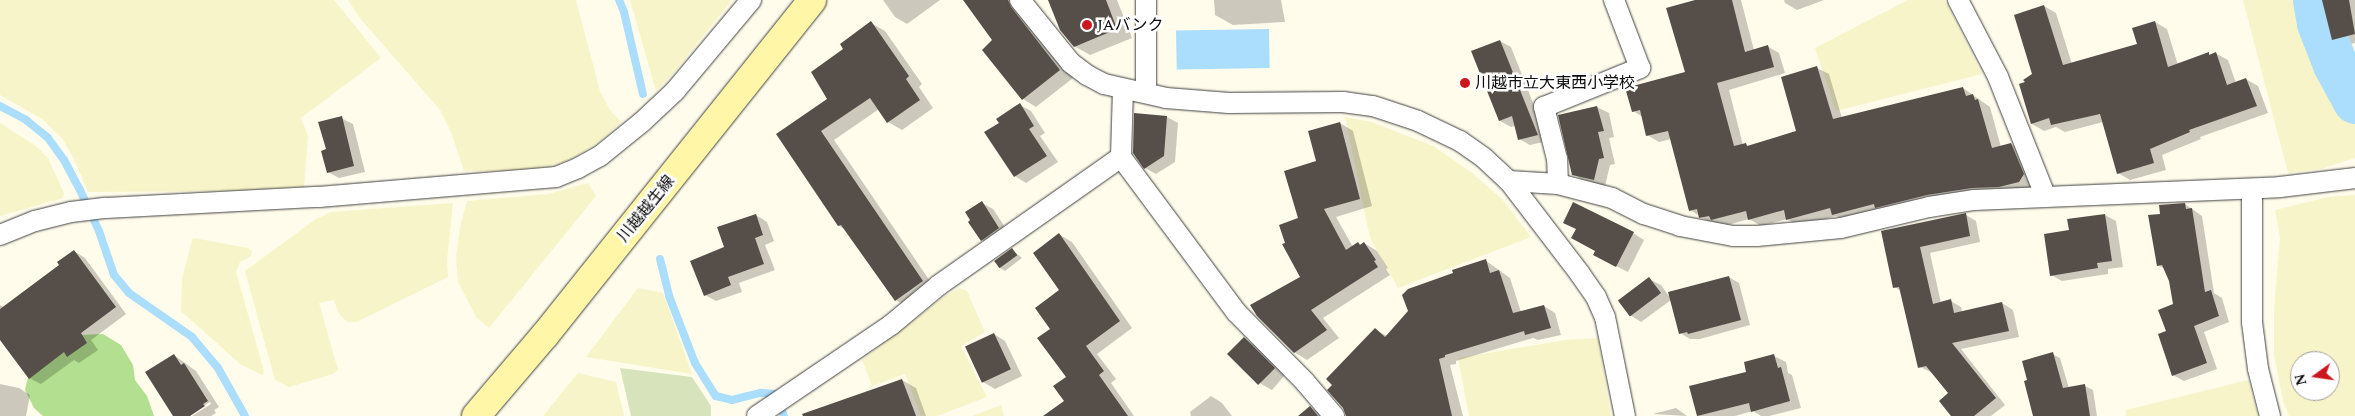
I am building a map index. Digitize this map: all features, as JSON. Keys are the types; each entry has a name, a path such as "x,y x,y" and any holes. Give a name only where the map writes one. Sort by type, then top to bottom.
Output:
{"main road":[{"name":"川越越生線","path":"476,416 545,334 812,0"}],"street":[{"path":"0,234 35,221 71,212 106,208 319,197 556,177 600,156 642,122 675,91 751,0"},
{"path":"1020,0 1071,63 1086,75 1123,89 1146,92 1166,98 1228,103 1343,102 1372,106 1418,121 1460,141 1484,158 1509,181 1596,297 1605,317 1625,416"},
{"path":"1146,0 1146,92"},
{"path":"1558,184 1557,159 1544,107 1640,68 1614,0"},
{"path":"1958,0 1998,77 2045,195"},
{"path":"1123,89 1121,157 1237,313 1305,382 1334,416"},
{"path":"758,415 794,393 891,325 939,285 1121,157"},
{"path":"1509,181 1558,184 1612,198 1644,214 1680,226 1734,236 1823,231 1929,207 1974,200 2045,195 2252,189 2355,178"},
{"path":"2252,189 2252,322 2258,370 2270,416"}],"shaded area":[{"path":"0,0 334,0 381,58 301,118 308,136 304,187 249,191 88,192 74,159 62,138 42,119 0,95"},
{"path":"348,0 576,0 600,91 610,110 621,122 603,139 574,158 551,166 521,171 464,171 451,132 440,110 359,17"},
{"path":"630,0 732,0 671,76 656,91"},
{"path":"1908,0 1945,0 1982,74 1836,111 1815,48"},
{"path":"2243,0 2307,0 2324,54 2355,112 2355,158 2321,169 2288,173"},
{"path":"1345,117 1372,122 1433,146 1471,172 1502,199 1531,237 1398,288 1370,238"},
{"path":"0,123 36,146 48,158 64,193 63,198 0,216"},
{"path":"588,183 596,196 489,328 476,317 458,282 456,258 460,227 467,201 548,194"},
{"path":"2355,195 2355,416 2289,416 2283,401 2274,355 2274,311 2280,237 2275,210 2328,197"},
{"path":"453,203 447,261 448,277 357,322 347,322 339,314 334,300 319,303 338,370 333,374 289,387 275,380 245,271 316,219 331,212"},
{"path":"194,238 248,248 252,251 251,256 240,262 236,272 264,371 262,375 240,364 181,311 182,279"},
{"path":"638,288 663,293 692,374 586,357"},
{"path":"960,288 967,291 985,332 961,346 987,397 937,416 921,416 905,374 872,386 862,360 945,296"},
{"path":"1598,338 1611,416 1469,416 1458,358 1565,340"},
{"path":"578,373 616,382 624,416 543,416"},
{"path":"2248,380 2258,416 2126,416 2126,410"},
{"path":"1001,405 1004,416 972,416"}],"green space":[{"path":"103,334 121,345 133,365 135,380 147,396 154,416 43,416 34,408 25,390 30,368 79,335"},
{"path":"620,368 692,377 711,406 711,416 631,416"}],"water":[{"path":"1269,29 1270,68 1177,70 1176,31"}],"building":[{"path":"963,0 1008,0 1011,7 1060,70 1022,100 982,50 992,40"},
{"name":"JAバンク","path":"1048,0 1106,0 1117,29 1074,47 1060,30"},
{"path":"1695,0 1732,0 1745,52 1768,45 1774,67 1717,83 1734,146 1746,143 1747,146 1796,131 1781,77 1817,66 1833,119 1963,87 1966,96 1973,94 1975,100 1978,99 1992,148 2011,143 2024,174 2019,182 1999,187 1972,188 1927,195 1875,208 1874,204 1832,215 1830,208 1786,220 1784,210 1748,220 1746,211 1711,220 1709,216 1699,218 1697,209 1689,211 1668,131 1646,136 1640,110 1632,112 1626,91 1630,90 1629,87 1685,72 1666,8"},
{"path":"2322,0 2349,0 2355,34 2332,40"},
{"path":"2044,5 2063,65 2137,44 2132,28 2155,21 2168,67 2209,52 2209,55 2216,52 2227,85 2246,78 2257,106 2189,130 2190,132 2150,149 2154,163 2117,174 2100,114 2051,125 2049,118 2031,124 2019,84 2025,82 2023,80 2032,74 2014,15"},
{"path":"871,21 909,76 906,79 920,100 887,123 870,98 821,131 923,281 895,301 841,225 838,226 776,134 827,99 811,72 843,49 840,44"},
{"path":"1500,40 1538,135 1518,140 1512,116 1499,121 1471,51"},
{"path":"1020,103 1034,126 1029,129 1047,156 1014,177 984,132 999,123 996,119"},
{"path":"1597,106 1604,131 1598,132 1604,158 1599,159 1594,180 1572,175 1558,115"},
{"path":"1134,113 1167,116 1164,156 1144,169 1133,153"},
{"path":"342,116 354,166 327,173 321,151 326,149 318,122"},
{"path":"1340,122 1360,199 1324,209 1346,250 1358,242 1360,245 1364,242 1376,260 1374,261 1378,267 1311,310 1327,330 1294,353 1257,316 1250,305 1300,277 1282,244 1285,243 1279,225 1298,218 1284,171 1316,161 1308,131"},
{"path":"982,201 999,228 981,241 968,222 970,220 965,212"},
{"path":"1573,202 1634,232 1616,267 1593,255 1595,251 1571,238 1576,229 1563,223"},
{"path":"2185,203 2186,209 2192,208 2205,292 2211,290 2219,316 2194,326 2207,363 2172,376 2158,334 2166,331 2158,310 2173,304 2169,281 2162,265 2157,266 2148,215 2160,214 2159,205"},
{"path":"1966,213 1970,236 1920,247 1933,304 1951,299 1954,313 2002,302 2009,331 1952,343 1996,398 1974,416 1951,416 1939,401 1948,393 1926,366 1918,368 1899,287 1893,288 1881,231"},
{"path":"756,214 763,235 755,238 764,264 728,277 731,285 704,296 690,261 724,247 717,227"},
{"path":"2105,214 2112,261 2097,263 2098,268 2050,276 2044,234 2069,230 2067,219"},
{"path":"1059,233 1120,321 1086,346 1104,371 1099,375 1128,416 1043,416 1064,401 1053,386 1066,377 1037,338 1050,329 1035,308 1059,290 1033,253"},
{"path":"1012,248 1017,255 999,268 994,261"},
{"path":"74,250 116,307 81,333 87,343 67,357 64,352 29,379 0,340 0,309 59,265 57,262"},
{"path":"1486,259 1490,273 1499,270 1513,313 1544,305 1551,328 1525,335 1524,331 1445,355 1445,357 1439,359 1452,416 1346,416 1343,408 1327,390 1332,385 1326,379 1375,328 1385,337 1408,311 1402,295 1408,289 1453,273 1452,270"},
{"path":"1729,276 1741,320 1688,334 1687,332 1679,334 1668,292"},
{"path":"1649,277 1661,293 1630,316 1618,300"},
{"path":"994,333 1011,369 982,383 965,347"},
{"path":"1244,337 1275,368 1258,385 1227,354"},
{"path":"2053,352 2063,388 2085,384 2090,416 2033,416 2024,381 2027,380 2022,361"},
{"path":"174,354 181,365 184,363 208,401 203,404 205,406 190,416 173,416 145,372"},
{"path":"1774,354 1778,368 1781,367 1790,401 1751,412 1749,403 1697,416 1689,386 1746,372 1744,362"},
{"path":"902,379 916,416 803,416 802,414"},
{"path":"1310,406 1318,416 1298,416"}],"waterway":[{"path":"619,0 624,12 643,94"},
{"path":"2315,0 2319,23 2335,64 2355,101"},
{"path":"0,106 26,120 48,138 64,160 80,190 99,231 114,275 129,293 192,337 218,368 245,416"},
{"path":"660,259 669,296 695,363 716,396 732,400 761,393 776,394 784,416"}],"place":[{"name":"JAバンク","path":"1087,25"},
{"name":"川越市立大東西小学校","path":"1465,83"}]}
